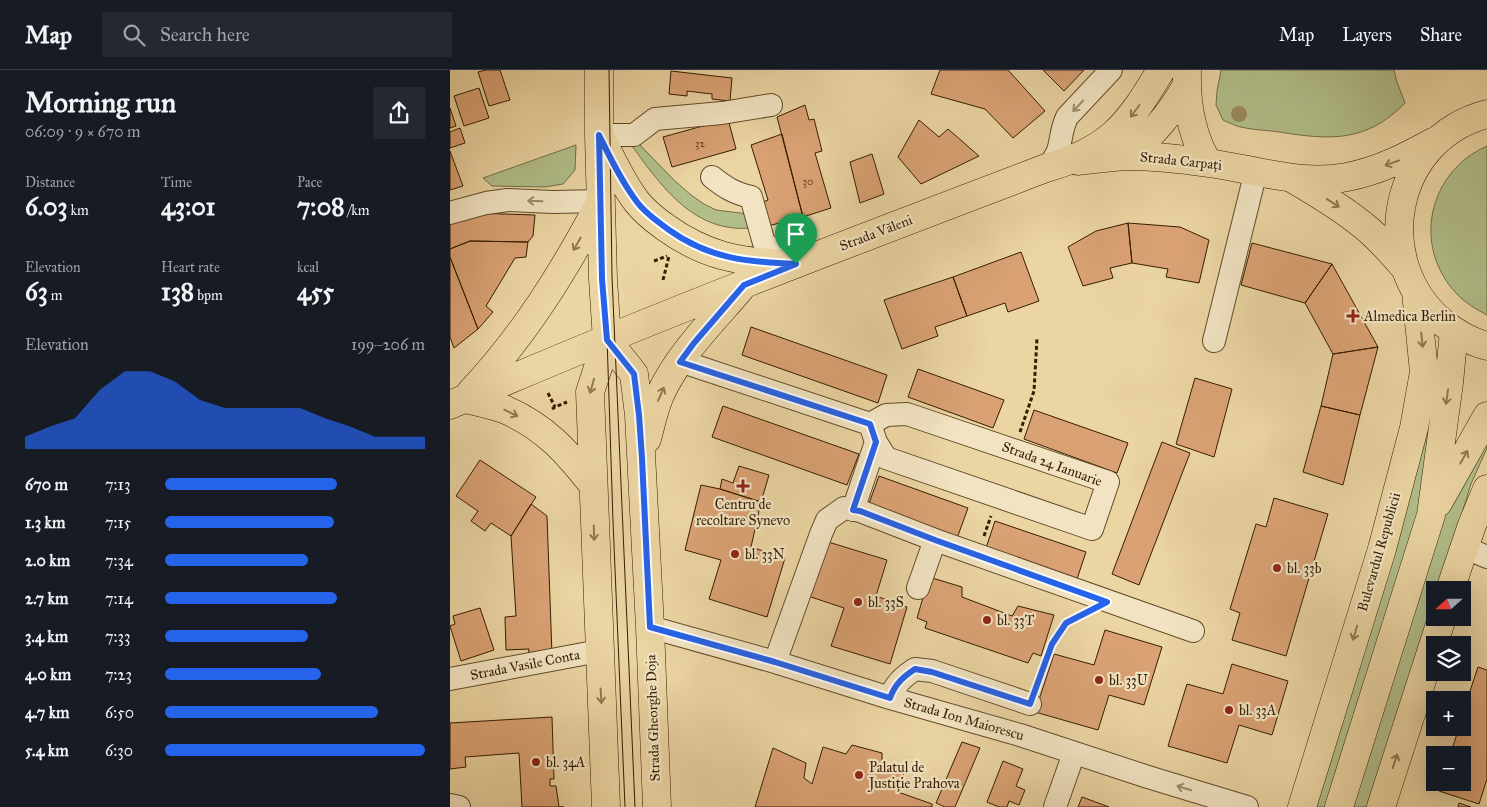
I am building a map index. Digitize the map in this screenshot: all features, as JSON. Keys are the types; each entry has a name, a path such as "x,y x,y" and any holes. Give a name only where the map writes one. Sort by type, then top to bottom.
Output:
{"main road":[{"path":"599,70 602,279 607,340 590,392 606,807"},
{"name":"Strada Văleni","path":"458,402 796,264 1058,164 1099,146 1127,121 1139,106 1161,70"},
{"path":"1128,156 1148,138 1173,109 1187,78"},
{"path":"1187,78 1193,132 1208,163"},
{"path":"1435,141 1453,127 1480,115 1487,94"},
{"path":"599,135 622,180 638,203 656,220 678,236 698,248 724,256 760,263 796,264"},
{"name":"Strada Carpați","path":"1058,164 1128,156 1168,158 1291,178 1320,180 1347,177 1406,158 1435,141"},
{"name":"Bulevardul Republicii","path":"1302,807 1382,549 1414,428 1424,372 1410,280 1399,241 1399,214 1406,187 1418,163 1435,141"},
{"name":"Strada Carpați","path":"1291,178 1330,201 1366,227 1386,247 1432,314 1454,331 1487,346"},
{"path":"458,402 512,346 534,316 601,202"},
{"path":"642,458 660,395 694,343 744,285"},
{"path":"1338,807 1431,515 1454,331"},
{"name":"Strada Gheorghe Doja","path":"607,340 634,374 639,415 657,807"},
{"path":"458,402 504,410 539,428 559,444 593,484"},
{"path":"1431,515 1487,416"},
{"path":"1456,581 1476,552 1472,525 1487,489"},
{"path":"1380,807 1439,626"}],"street":[{"path":"1058,164 1054,160 1067,117 1111,70"},
{"path":"599,135 634,135 655,119 722,113 771,105"},
{"path":"1214,342 1256,171"},
{"path":"712,177 727,189 751,197 764,244 796,264"},
{"path":"450,213 486,203 508,200 601,202"},
{"path":"680,362 873,433 853,510"},
{"name":"Strada 24 Ianuarie","path":"907,414 1014,450 1108,482 1092,529 886,458 873,433 886,415 907,414"},
{"path":"775,662 827,520 844,508 860,511 1107,602 1193,631"},
{"path":"918,588 935,540"},
{"name":"Strada Ion Maiorescu","path":"650,627 1020,735 1247,807"},
{"name":"Strada Vasile Conta","path":"450,679 599,652"},
{"path":"890,698 893,688 902,677 915,669 932,672 1030,704"},
{"path":"1055,807 1074,753"},
{"path":"450,805 459,807"}],"path":[{"path":"663,280 672,249"},
{"path":"654,261 670,255"},
{"path":"1014,450 1034,391 1037,338"},
{"path":"548,393 555,407"},
{"path":"550,412 555,407 572,400"},
{"path":"1030,704 1052,644 1066,623 1107,602"}],"green space":[{"path":"1221,70 1394,70 1405,103 1376,126 1346,136 1315,136 1247,128 1223,120 1216,105"},
{"path":"636,141 691,195 716,210 748,214 751,228 731,228 713,223 696,215 681,204 655,177 632,146"},
{"path":"576,145 575,170 563,184 545,187 492,186 483,178"},
{"path":"1487,146 1487,315 1459,297 1442,274 1434,254 1431,233 1433,212 1440,192 1451,173 1467,158"},
{"path":"1433,402 1421,521 1330,807 1312,807"},
{"path":"1487,438 1487,448 1471,484 1441,581 1426,581 1427,626 1371,807 1351,807 1438,527"}],"building":[{"path":"500,70 510,100 489,106 478,72"},
{"path":"940,70 1008,70 1045,111 1013,138 985,109 931,94"},
{"path":"1043,70 1084,70 1064,91"},
{"path":"671,71 732,78 730,101 712,99 712,94 687,91 687,96 669,94"},
{"path":"479,88 489,118 464,126 454,96"},
{"path":"805,105 809,120 814,119 822,151 815,153 831,208 803,217 777,117"},
{"path":"450,108 456,126 450,128"},
{"path":"728,119 736,149 672,167 663,137"},
{"path":"919,120 939,137 948,129 979,156 921,184 898,157"},
{"path":"460,128 465,143 450,148 450,132"},
{"path":"782,134 803,217 768,226 763,202 768,200 751,145"},
{"path":"450,151 463,186 450,190"},
{"path":"872,154 884,194 860,203 850,162"},
{"path":"472,213 535,215 533,236 528,242 470,241 450,249 450,219"},
{"path":"1128,223 1132,263 1110,268 1113,278 1083,286 1068,247 1096,231"},
{"path":"1128,223 1180,227 1209,240 1199,283 1166,277 1168,269 1132,263"},
{"path":"470,241 528,242 526,257 515,258 486,306 493,312 478,329 450,257 450,249"},
{"path":"1252,243 1332,264 1305,303 1241,285"},
{"path":"1021,252 1039,301 1008,312 1005,303 967,316 953,277"},
{"path":"450,257 478,329 454,348 450,337"},
{"path":"1332,264 1378,347 1333,354 1305,303"},
{"path":"953,277 967,316 935,327 938,336 902,349 884,300"},
{"path":"751,327 887,375 878,403 742,355"},
{"path":"1378,347 1360,415 1321,406 1333,354"},
{"path":"918,369 1004,400 993,428 908,397"},
{"path":"1195,378 1232,389 1214,457 1176,444"},
{"path":"723,406 859,454 847,485 712,437"},
{"path":"1321,406 1360,415 1343,485 1303,472"},
{"path":"1034,410 1128,443 1117,473 1024,439"},
{"path":"1162,442 1190,453 1139,585 1112,574"},
{"path":"480,460 536,497 511,536 491,523 485,531 471,521 478,511 456,496"},
{"name":"Centru de recoltare Synevo","path":"739,466 769,475 761,502 720,489 722,479 733,483"},
{"path":"879,476 968,508 956,541 867,509"},
{"name":"bl. 33N","path":"701,485 761,502 751,547 785,558 767,617 709,599 721,560 685,550"},
{"name":"bl. 33b","path":"1274,498 1328,514 1286,656 1232,640 1240,613 1230,609 1256,524 1266,527"},
{"path":"531,504 547,516 552,655 528,657 529,649 506,650 505,617 516,616 511,536"},
{"path":"995,521 1086,552 1076,582 985,551"},
{"name":"bl. 33S","path":"825,541 887,560 876,596 907,607 890,664 831,646 844,608 808,596"},
{"name":"bl. 33T","path":"929,577 962,587 962,597 1012,616 1018,606 1054,615 1041,656 1033,653 1028,663 925,628 927,622 917,618"},
{"path":"480,608 494,650 461,661 450,626 455,624 453,616"},
{"name":"bl. 33U","path":"1105,630 1162,647 1144,705 1109,695 1098,730 1035,712 1054,654 1094,665"},
{"name":"bl. 33A","path":"1232,664 1288,681 1272,735 1239,725 1227,763 1168,746 1187,684 1223,694"},
{"path":"1478,667 1487,670 1487,779 1479,804 1439,791 1471,791 1471,746 1453,746 1456,736 1471,736 1470,691"},
{"name":"bl. 34A","path":"552,717 554,779 550,779 550,786 556,786 559,807 522,807 519,753 465,757 466,767 450,769 450,723"},
{"path":"962,742 980,748 955,807 945,807 936,803"},
{"name":"Palatul de Justiție Prahova","path":"852,745 882,753 882,763 904,772 898,792 932,804 932,807 755,807 773,748 806,763 804,778 812,784 823,747 846,754"},
{"path":"1003,761 1023,769 1016,786 1025,790 1019,805 1009,801 1007,807 999,807 987,802"},
{"path":"1082,797 1109,807 1078,807"},
{"path":"1459,803 1471,807 1458,807"}],"tram line":[{"path":"609,70 612,276 635,807"},
{"path":"603,202 604,255"},
{"path":"606,307 625,807"}],"place":[{"name":"Almedica Berlin","path":"1353,316"},
{"name":"Centru de recoltare Synevo","path":"743,486"},
{"name":"bl. 33N","path":"735,554"},
{"name":"bl. 33b","path":"1277,568"},
{"name":"bl. 33S","path":"858,602"},
{"name":"bl. 33T","path":"987,620"},
{"name":"bl. 33U","path":"1099,680"},
{"name":"bl. 33A","path":"1229,710"},
{"name":"bl. 34A","path":"536,762"},
{"name":"Palatul de Justiție Prahova","path":"859,775"}],"route":[{"path":"599,135 622,180 638,203 656,220 678,236 698,248 742,261 796,264 744,285 680,362 870,424 876,442 853,510 1107,602 1066,623 1052,644 1030,704 932,672 915,669 902,677 893,688 890,698 775,662 650,627 642,458 634,374 607,340 602,279 599,135"}]}
